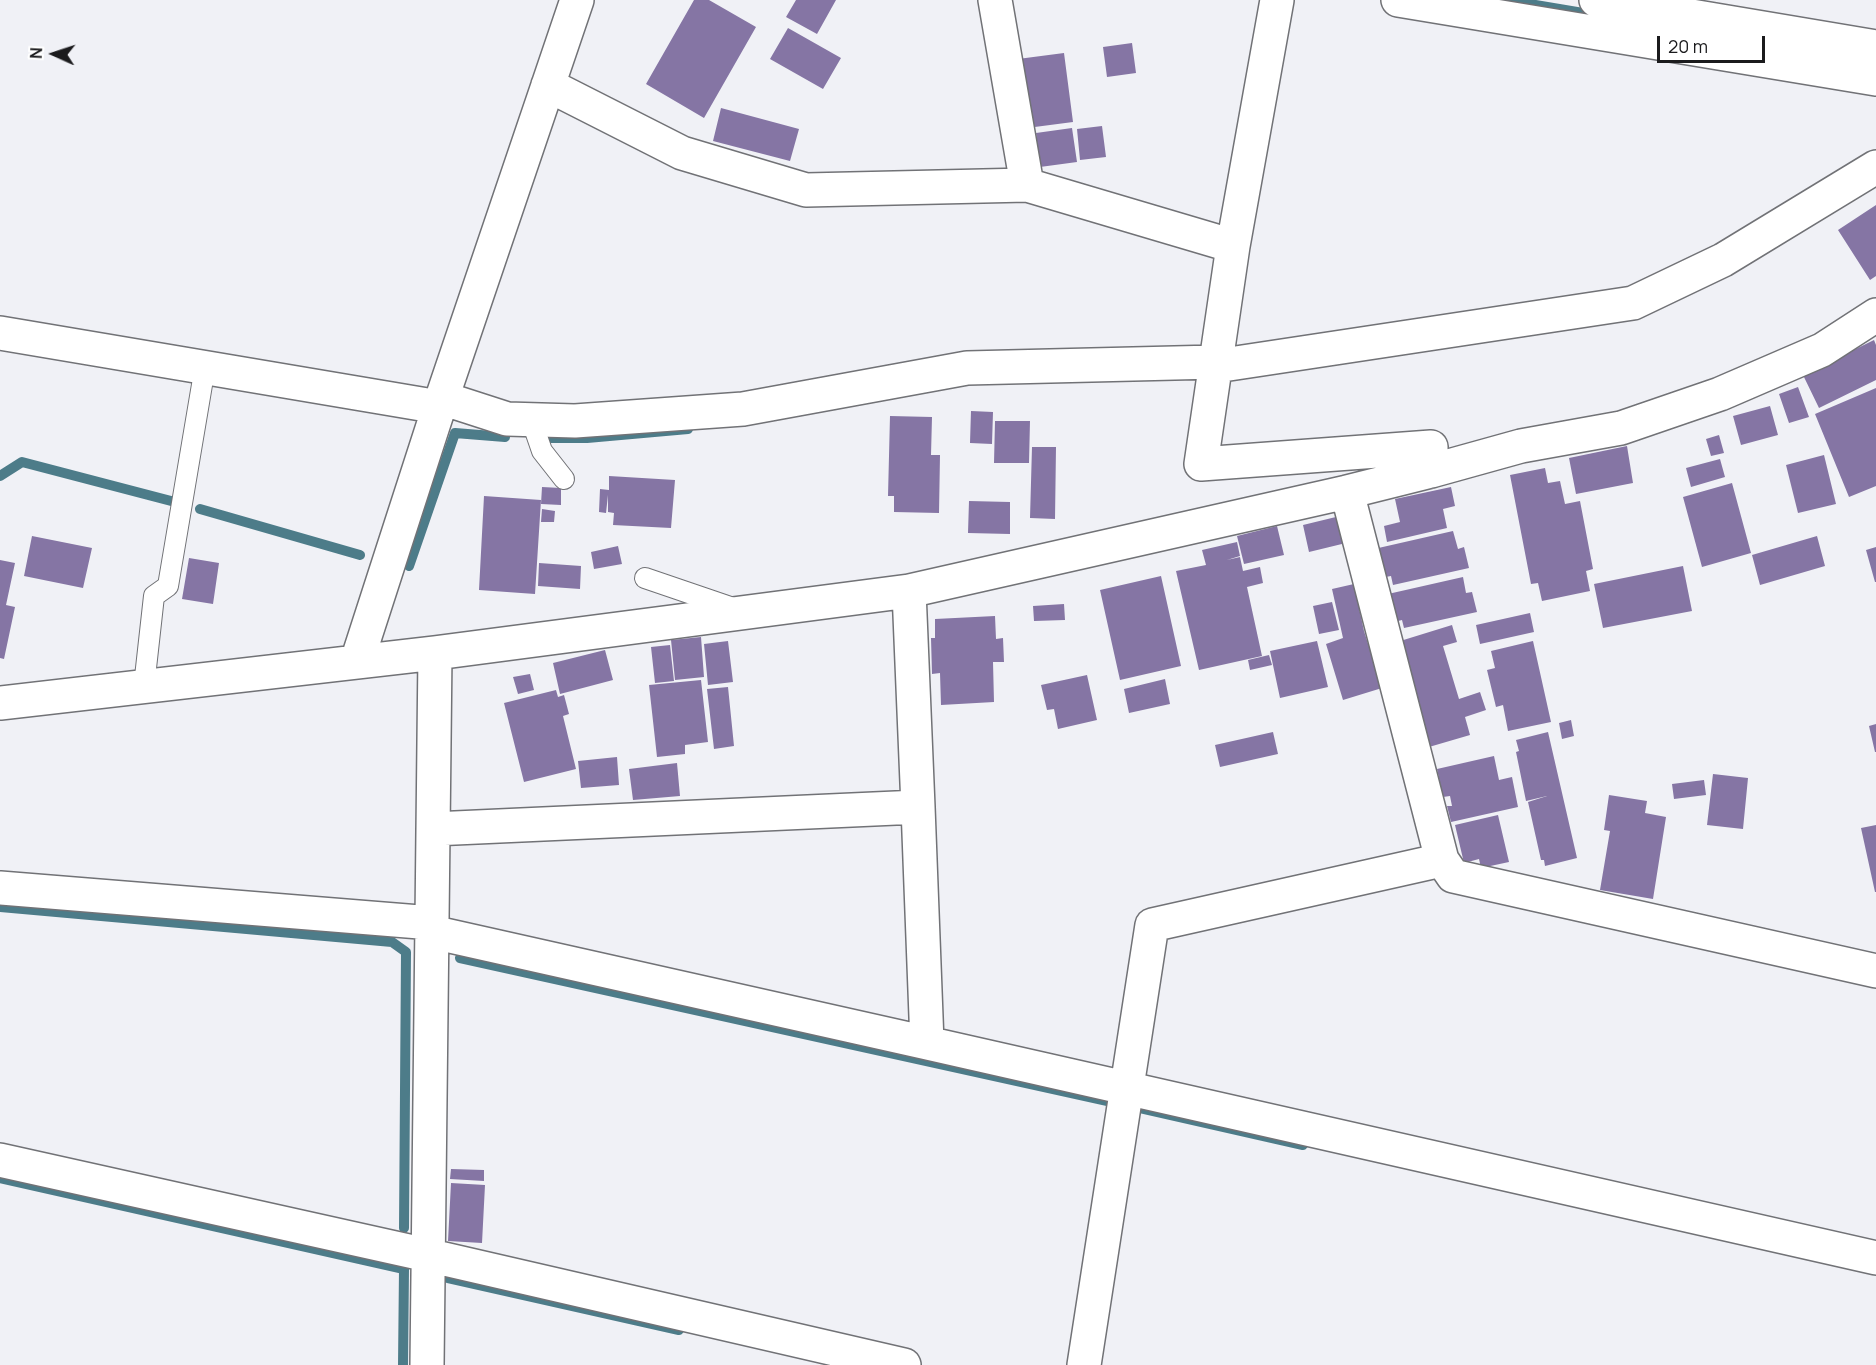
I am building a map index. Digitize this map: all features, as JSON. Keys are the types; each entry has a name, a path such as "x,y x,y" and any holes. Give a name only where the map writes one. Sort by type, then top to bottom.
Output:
{"street":[{"path":"357,661 440,402 577,0"},
{"path":"995,0 1027,185"},
{"path":"1277,0 1233,246 1201,464 1431,447 1431,471"},
{"path":"1398,0 1876,79"},
{"path":"1596,0 1876,47"},
{"path":"548,85 681,153 806,190 1027,185 1233,246"},
{"path":"0,333 205,367 440,402 507,419 575,421 743,409 967,368 1216,364 1633,303 1723,260 1876,167"},
{"path":"0,703 435,653 909,591 1347,492 1521,446 1621,428 1709,398 1822,350 1876,315"},
{"path":"1347,492 1442,860 1453,876 1876,971"},
{"path":"909,591 927,1043"},
{"path":"427,1365 435,653"},
{"path":"433,829 918,807"},
{"path":"1084,1365 1152,925 1442,860"},
{"path":"0,888 432,927 927,1043 1876,1258"},
{"path":"0,1160 904,1365"}],"lane":[{"path":"144,686 154,596 168,586 205,367"},
{"path":"531,419 542,452 564,479"},
{"path":"645,578 745,613"}],"building":[{"path":"694,0 709,0 756,27 704,118 646,84"},
{"path":"796,0 836,0 817,34 786,17"},
{"path":"788,28 841,58 823,89 770,59"},
{"path":"1132,43 1136,73 1107,77 1103,47"},
{"path":"1064,53 1073,122 1027,128 1018,59"},
{"path":"721,108 799,129 790,161 713,141"},
{"path":"1102,126 1106,157 1080,160 1077,129"},
{"path":"1072,128 1077,162 1040,167 1036,133"},
{"path":"1876,205 1876,276 1870,280 1838,230"},
{"path":"1874,340 1876,380 1819,408 1803,375"},
{"path":"1798,387 1809,417 1789,423 1779,394"},
{"path":"1876,388 1876,486 1849,497 1815,414"},
{"path":"1770,406 1778,435 1741,445 1733,416"},
{"path":"971,411 993,412 992,444 970,443"},
{"path":"890,416 932,417 931,455 940,455 939,513 894,512 894,496 888,496"},
{"path":"995,421 1030,421 1029,463 994,463"},
{"path":"1719,435 1724,453 1711,456 1706,439"},
{"path":"1627,446 1633,483 1576,494 1569,458"},
{"path":"1032,447 1056,447 1055,519 1030,518"},
{"path":"1824,455 1836,504 1798,513 1786,465"},
{"path":"1720,459 1725,477 1691,487 1686,468"},
{"path":"1545,468 1548,483 1560,481 1565,504 1580,501 1593,569 1586,571 1590,591 1542,601 1538,583 1531,584 1510,475"},
{"path":"609,476 675,480 671,528 613,525 614,513 608,512 608,495 606,513 599,512 600,489 609,490"},
{"path":"1732,483 1751,553 1702,567 1683,497"},
{"path":"542,487 561,488 561,505 541,504"},
{"path":"1451,487 1455,506 1443,509 1447,528 1387,542 1384,526 1400,522 1395,499"},
{"path":"484,496 541,500 535,594 479,590"},
{"path":"969,501 1010,502 1010,534 968,533"},
{"path":"542,509 555,511 554,522 541,522"},
{"path":"1340,516 1346,543 1309,552 1303,525"},
{"path":"1277,526 1284,555 1244,564 1237,536"},
{"path":"1453,531 1458,549 1464,547 1469,568 1393,585 1391,576 1380,578 1374,549"},
{"path":"32,536 92,548 83,588 24,576"},
{"path":"1817,536 1825,566 1760,585 1752,555"},
{"path":"1237,542 1240,556 1227,560 1240,557 1243,571 1260,567 1263,583 1247,587 1262,656 1199,670 1176,571 1206,565 1202,550"},
{"path":"618,546 622,564 594,569 591,552"},
{"path":"1876,547 1876,582 1875,582 1866,550"},
{"path":"189,558 219,563 213,604 182,599"},
{"path":"0,560 15,563 6,605 15,607 4,659 0,658"},
{"path":"539,563 581,566 580,589 538,586"},
{"path":"1683,566 1692,611 1603,628 1594,584"},
{"path":"1161,576 1181,666 1120,680 1100,590"},
{"path":"1463,577 1466,593 1472,592 1477,612 1404,628 1402,620 1394,622 1388,594"},
{"path":"1354,584 1364,631 1382,688 1343,700 1326,644 1343,638 1332,589"},
{"path":"1332,602 1339,630 1319,634 1313,606"},
{"path":"1064,604 1065,620 1034,621 1033,606"},
{"path":"1530,613 1534,632 1480,644 1476,625"},
{"path":"995,616 996,639 1003,638 1004,662 993,662 994,702 941,705 940,673 932,674 931,638 935,638 935,619"},
{"path":"1452,625 1457,642 1443,646 1459,699 1480,692 1486,710 1465,717 1470,735 1429,747 1397,642"},
{"path":"701,637 704,677 675,680 671,640"},
{"path":"728,641 733,682 708,685 704,644"},
{"path":"1317,641 1328,687 1280,698 1270,651"},
{"path":"1533,641 1551,722 1508,731 1503,705 1496,707 1487,670 1495,668 1491,651"},
{"path":"670,645 674,681 655,683 651,647"},
{"path":"605,650 613,680 560,694 553,663"},
{"path":"1269,655 1272,665 1250,670 1248,660"},
{"path":"530,674 534,690 518,694 513,677"},
{"path":"1087,675 1097,720 1058,729 1054,709 1047,710 1041,685"},
{"path":"1165,679 1170,704 1129,713 1124,689"},
{"path":"701,680 708,742 685,745 685,754 657,757 649,685"},
{"path":"728,687 734,746 714,749 707,689"},
{"path":"556,690 558,697 564,695 569,714 563,716 576,769 524,782 504,703"},
{"path":"1571,720 1574,736 1562,739 1559,723"},
{"path":"1876,724 1876,752 1875,752 1869,726"},
{"path":"1273,732 1278,754 1220,767 1215,745"},
{"path":"1548,732 1577,858 1545,866 1544,860 1541,860 1528,802 1547,796 1526,801 1516,752 1519,751 1516,740"},
{"path":"1494,756 1499,780 1512,777 1518,807 1451,822 1447,806 1452,806 1450,796 1443,797 1437,769"},
{"path":"617,757 619,785 581,788 578,761"},
{"path":"677,763 680,796 633,800 629,769"},
{"path":"1713,774 1748,778 1743,829 1707,825"},
{"path":"1704,780 1706,795 1674,799 1672,784"},
{"path":"1609,795 1647,801 1645,813 1666,817 1653,899 1600,890 1610,831 1604,830"},
{"path":"1498,815 1509,862 1481,868 1479,859 1464,863 1455,825"},
{"path":"1876,825 1876,892 1875,892 1861,828"},
{"path":"451,1169 484,1170 484,1181 450,1179"},
{"path":"451,1183 485,1185 482,1243 448,1241"}],"waterway":[{"path":"1506,0 1601,16"},
{"path":"550,438 587,438 688,429"},
{"path":"409,566 455,433 505,437"},
{"path":"0,476 22,462 175,502"},
{"path":"200,509 360,555"},
{"path":"0,907 392,942 406,952 404,1228"},
{"path":"460,958 1112,1102"},
{"path":"1140,1108 1303,1145"},
{"path":"0,1178 404,1269 403,1365"},
{"path":"448,1278 679,1330"}]}
